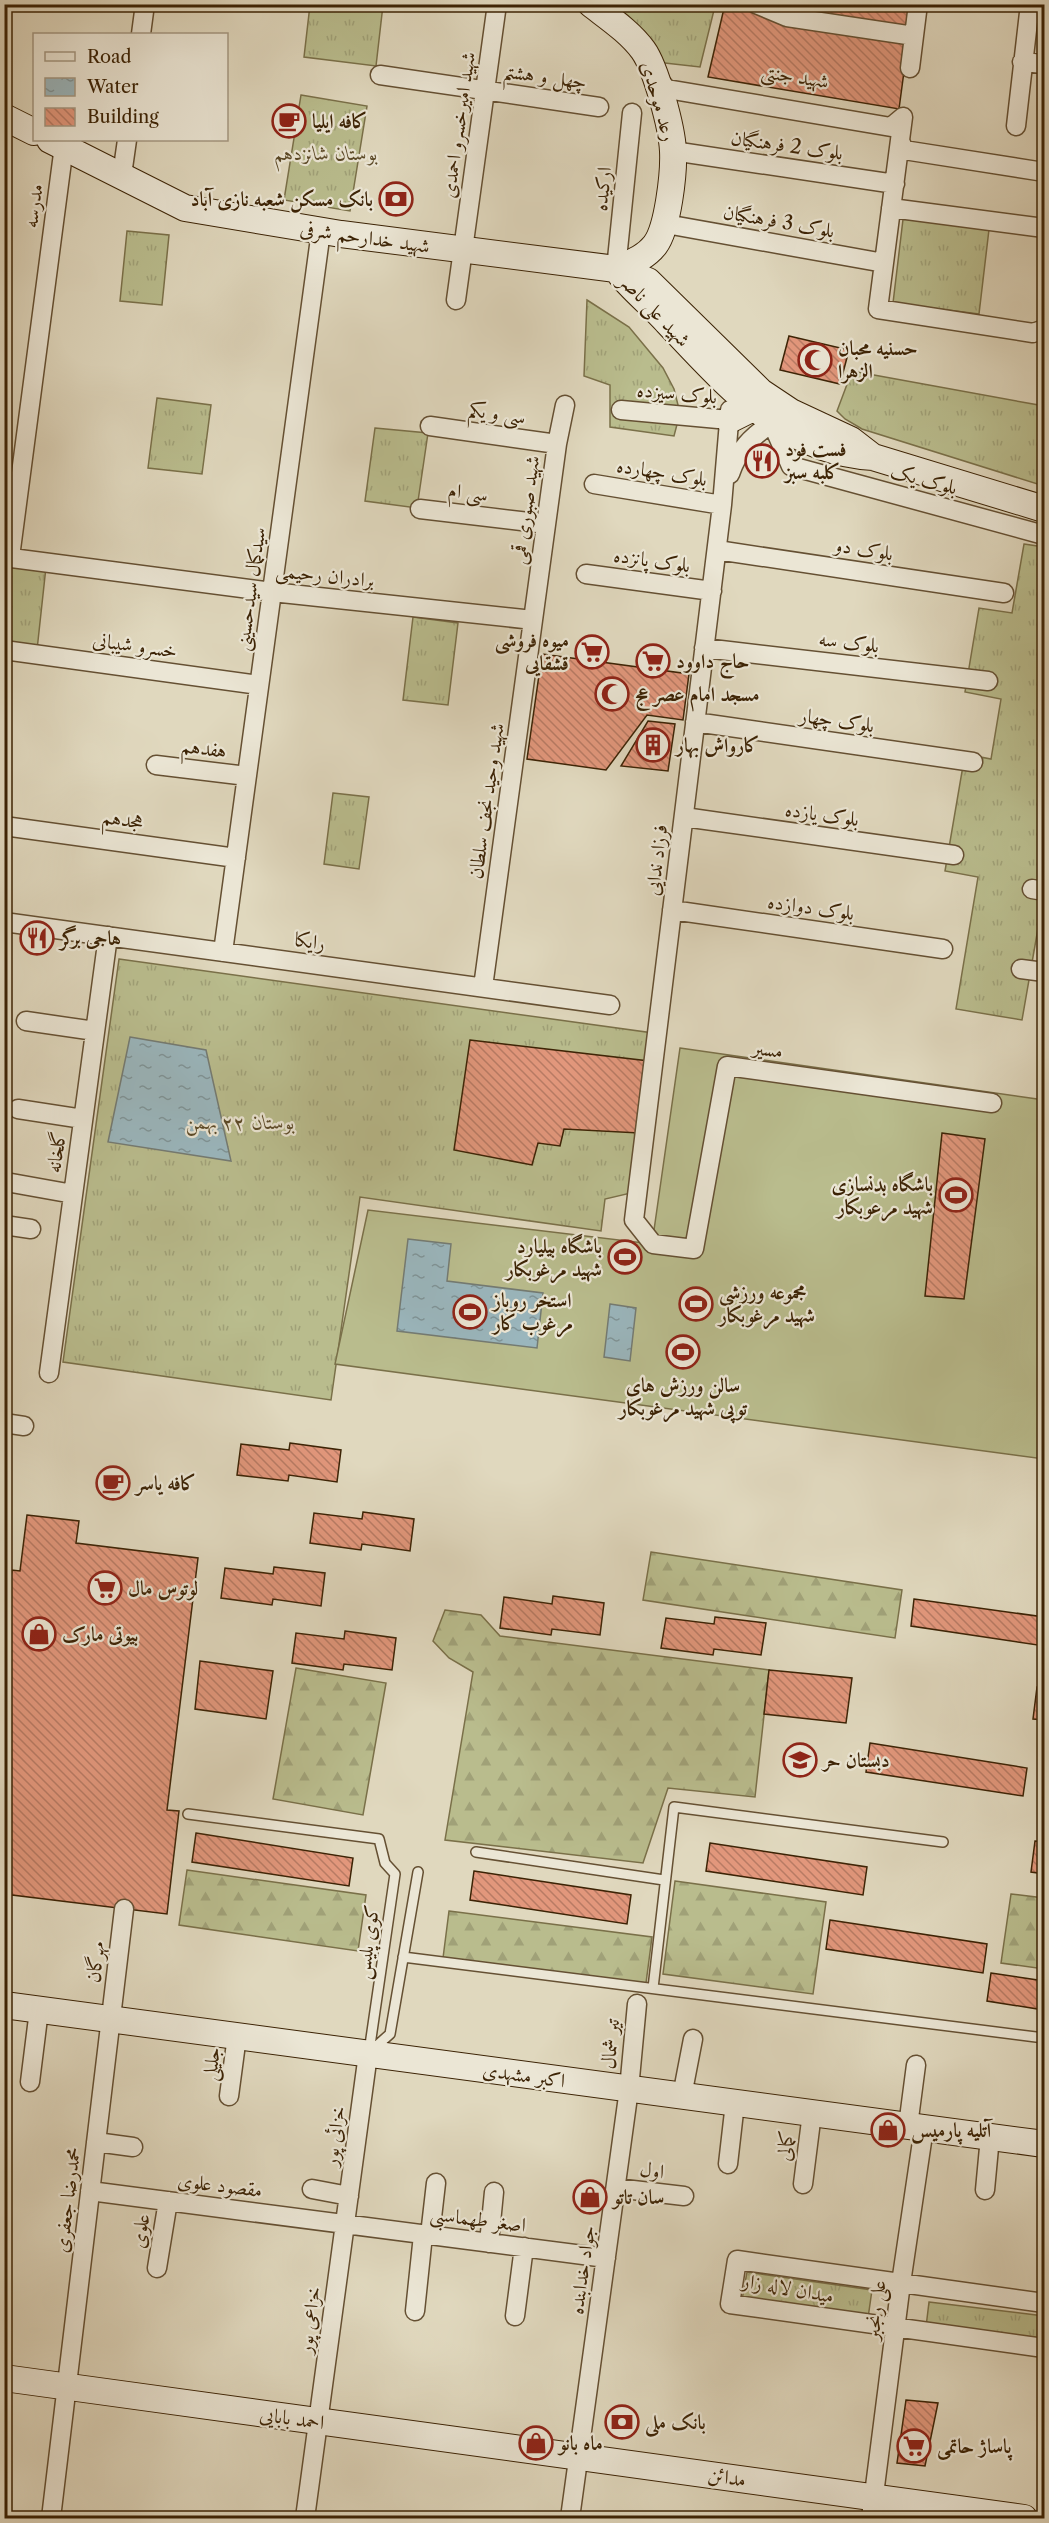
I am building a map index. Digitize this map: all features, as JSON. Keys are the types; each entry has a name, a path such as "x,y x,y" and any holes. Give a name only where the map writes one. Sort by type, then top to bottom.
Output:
{"street":[{"path":"141,33 146,4"},
{"name":"شهید امیرخسرو احمدی","path":"456,300 497,4"},
{"name":"رعد موحدی","path":"591,4 623,29 643,50 656,76 673,151 666,224 655,245 638,260 616,269"},
{"path":"756,4 787,17 914,36"},
{"path":"910,68 918,4"},
{"path":"1016,126 1029,4"},
{"path":"1022,62 1044,64"},
{"name":"چهل و هشتم","path":"381,75 599,107"},
{"name":"شهید جنتی","path":"656,76 903,117 878,309 1033,333 1044,329"},
{"name":"ارکیده","path":"616,269 632,113"},
{"path":"4,117 33,132"},
{"path":"122,176 127,141"},
{"path":"900,141 1044,162"},
{"path":"900,141 904,150 1044,172"},
{"name":"شهید خدارحم شرفی","path":"57,143 185,208 463,252 616,269"},
{"name":"مدرسه","path":"7,557 57,143"},
{"name":"بلوک 2 فرهنگیان","path":"673,151 894,184"},
{"path":"891,208 1044,228"},
{"name":"بلوک 3 فرهنگیان","path":"666,224 884,263"},
{"name":"سیدکمال سیدحسینی","path":"223,952 321,231"},
{"name":"شهید علی ناصر","path":"616,269 732,391 832,451 849,456 873,457 1044,509"},
{"name":"شهید علی ناصر","path":"616,269 648,281 762,408"},
{"path":"722,505 732,391"},
{"name":"شهید صبوری قمی","path":"533,620 557,444 565,405"},
{"path":"729,420 762,408"},
{"path":"722,505 736,457 746,443 762,408"},
{"name":"بلوک یک","path":"762,408 791,466 1044,535"},
{"name":"بلوک سیزده","path":"621,410 729,420"},
{"name":"سی و یکم","path":"430,426 557,444"},
{"name":"بلوک چهارده","path":"594,484 722,505"},
{"name":"فرزاد ندایی","path":"652,1244 634,1220 722,505"},
{"name":"سی ام","path":"420,509 546,524"},
{"name":"بلوک دو","path":"717,550 1004,593"},
{"name":"برادران رحیمی","path":"7,557 272,592 533,620"},
{"name":"بلوک پانزده","path":"586,574 712,591"},
{"name":"شهید وحید نجف سلطان","path":"483,987 533,620"},
{"name":"بلوک سه","path":"705,648 988,681"},
{"name":"خسرو شیبانی","path":"4,650 259,685"},
{"name":"بلوک چهار","path":"695,722 973,762"},
{"name":"هفدهم","path":"156,765 247,776"},
{"name":"بلوک یازده","path":"684,817 954,855"},
{"name":"هجدهم","path":"4,826 236,858"},
{"name":"بلوک دوازده","path":"672,910 943,949"},
{"name":"رایکا","path":"4,922 610,1005"},
{"name":"گلخانه","path":"49,1373 108,936"},
{"path":"1021,969 1044,972"},
{"path":"26,1021 95,1031"},
{"name":"مسیر","path":"652,1244 694,1249 727,1066 992,1103"},
{"path":"18,1109 83,1119"},
{"path":"6,1182 73,1194"},
{"path":"4,1225 31,1229"},
{"path":"4,1423 24,1426"},
{"name":"مهرگان","path":"111,2020 124,1909"},
{"name":"تیر شمال","path":"629,2089 637,2004"},
{"name":"اکبر مشهدی","path":"4,2005 1044,2144"},
{"path":"30,2082 39,2010"},
{"name":"محمدرضا جعفری","path":"51,2518 111,2020"},
{"name":"جلیلی","path":"229,2096 237,2037"},
{"path":"682,2096 693,2039"},
{"name":"خزائی پور","path":"345,2224 368,2054"},
{"name":"علی رنجبر","path":"872,2508 901,2283 916,2127 916,2065"},
{"name":"جواد خدابنده","path":"570,2518 629,2089"},
{"path":"728,2164 735,2103"},
{"name":"کمالی","path":"803,2184 812,2113"},
{"path":"985,2190 990,2137"},
{"path":"96,2142 133,2147"},
{"path":"415,2311 436,2183"},
{"name":"اول","path":"616,2188 684,2196"},
{"path":"312,2189 349,2196"},
{"name":"مقصود علوی","path":"90,2191 345,2224"},
{"path":"489,2243 494,2192"},
{"name":"علوی","path":"157,2268 168,2201"},
{"name":"اصغر طهماسبی","path":"345,2224 606,2258"},
{"name":"خزاعی پور","path":"305,2518 345,2224"},
{"path":"516,2316 524,2247"},
{"name":"میدان لاله زار","path":"1044,2303 737,2260 730,2304 1044,2348"},
{"name":"احمد بابایی","path":"4,2378 580,2457"},
{"name":"مدائن","path":"580,2457 872,2508"},
{"path":"872,2508 1024,2518"}],"lane":[{"path":"653,1988 674,1807 943,1842"},
{"name":"کوی پلیس","path":"188,1814 380,1839 385,1863 395,1874 368,2054"},
{"path":"476,1852 664,1880"},
{"name":"کوی پلیس","path":"368,2054 390,2034 418,1872"},
{"path":"403,1957 1044,2038"}],"green space":[{"path":"710,4 715,6 700,67 656,62 601,5"},
{"path":"310,5 383,5 376,66 304,57"},
{"name":"بوستان شانزدهم","path":"301,95 367,106 350,211 284,200"},
{"path":"904,211 990,221 979,314 893,303"},
{"path":"127,231 169,235 162,305 120,301"},
{"path":"587,300 629,327 663,368 674,389 680,413 674,436 610,427 610,385 584,376"},
{"path":"852,371 1044,406 1044,486 862,429 845,419 837,411"},
{"path":"157,398 211,405 202,474 148,468"},
{"path":"375,428 428,433 417,508 365,501"},
{"path":"1024,544 1044,547 1044,911 1041,911 1022,1020 956,1009 978,877 945,871 965,754 991,759 1001,699 965,692 979,608 1012,613"},
{"path":"5,563 46,567 37,650 5,646"},
{"path":"413,617 458,623 448,705 403,700"},
{"path":"333,793 369,797 359,869 324,864"},
{"name":"بوستان ۲۲ بهمن","path":"119,959 653,1033 631,1193 605,1199 601,1231 360,1197 331,1400 63,1362"},
{"name":"مجموعه ورزشی شهید مرغوبکار","path":"680,1048 1044,1100 1044,1459 335,1364 368,1210 652,1244"},
{"path":"651,1552 902,1590 895,1638 643,1600"},
{"path":"445,1610 481,1615 500,1636 769,1670 755,1797 668,1788 643,1863 445,1840 473,1672 449,1658 433,1641"},
{"path":"296,1668 386,1683 363,1815 273,1799"},
{"path":"187,1870 366,1895 358,1951 179,1925"},
{"path":"675,1881 826,1902 813,1994 663,1974"},
{"path":"1011,1894 1044,1898 1044,1969 1001,1963"},
{"path":"449,1911 652,1937 646,1983 443,1958"},
{"path":"747,2272 872,2290 868,2318 742,2300"},
{"path":"929,2302 1044,2316 1042,2341 926,2327"}],"water":[{"path":"130,1037 206,1050 231,1161 108,1142"},
{"name":"استخر روباز مرغوب کار","path":"408,1239 451,1244 447,1281 543,1293 537,1348 397,1331"},
{"path":"610,1304 636,1308 630,1361 604,1357"}],"building":[{"path":"725,4 913,4 899,109 708,77"},
{"name":"حسنیه محبان الزهرا","path":"789,336 849,350 840,384 780,370"},
{"name":"مسجد امام عصر عج","path":"542,654 689,674 683,720 647,715 606,770 527,759"},
{"name":"کارواش بهار","path":"648,721 675,724 668,771 621,766"},
{"path":"470,1040 649,1061 639,1133 564,1129 560,1146 538,1143 532,1165 454,1150"},
{"name":"باشگاه بدنسازی شهید مرعوبکار","path":"942,1133 985,1139 964,1299 925,1296"},
{"path":"290,1443 341,1450 337,1482 289,1475 288,1481 237,1475 241,1444 289,1450"},
{"path":"363,1512 414,1519 410,1551 362,1544 361,1550 310,1543 314,1513 362,1519"},
{"path":"27,1515 79,1521 76,1543 198,1558 167,1810 179,1811 167,1914 4,1894 4,1686 9,1651 4,1651 4,1626 12,1570 20,1571"},
{"path":"274,1567 325,1573 321,1606 273,1599 272,1605 221,1598 225,1568 273,1574"},
{"path":"553,1596 604,1603 600,1635 552,1629 551,1635 500,1628 504,1597 552,1604"},
{"path":"914,1599 1044,1617 1044,1646 911,1626"},
{"path":"715,1617 766,1623 761,1655 714,1649 713,1655 661,1648 666,1618 714,1624"},
{"path":"345,1631 396,1638 392,1670 344,1664 343,1670 292,1663 296,1633 344,1639"},
{"path":"200,1661 273,1671 266,1719 195,1709"},
{"name":"دبستان حر","path":"769,1670 852,1678 846,1723 764,1714"},
{"path":"1037,1687 1044,1688 1044,1720 1033,1719"},
{"path":"870,1743 1027,1768 1023,1796 866,1772"},
{"path":"196,1833 353,1858 349,1886 192,1862"},
{"path":"1035,1841 1044,1842 1044,1874 1031,1872"},
{"path":"710,1843 867,1867 863,1895 706,1871"},
{"path":"474,1871 631,1895 627,1924 470,1900"},
{"path":"830,1920 987,1944 983,1973 826,1949"},
{"path":"991,1973 1044,1981 1044,2010 987,2001"},
{"name":"پاساژ حاتمی","path":"906,2400 938,2403 925,2466 897,2463"}],"place":[{"name":"کافه ایلیا","path":"289,121"},
{"name":"بانک مسکن شعبه نازی آباد","path":"396,199"},
{"name":"حسنیه محبان الزهرا","path":"815,360"},
{"name":"فست فود کلبه سبز","path":"762,461"},
{"name":"میوه فروشی قشقایی","path":"592,652"},
{"name":"حاج داوود","path":"653,661"},
{"name":"مسجد امام عصر عج","path":"612,694"},
{"name":"کارواش بهار","path":"653,745"},
{"name":"هاجی برگر","path":"37,938"},
{"name":"باشگاه بدنسازی شهید مرعوبکار","path":"956,1195"},
{"name":"باشگاه بیلیارد شهید مرغوبکار","path":"625,1257"},
{"name":"مجموعه ورزشی شهید مرغوبکار","path":"696,1304"},
{"name":"استخر روباز مرغوب کار","path":"470,1312"},
{"name":"سالن ورزش های توپی شهید مرغوبکار","path":"683,1352"},
{"name":"کافه یاسر","path":"113,1483"},
{"name":"لوتوس مال","path":"105,1588"},
{"name":"بیوتی مارک","path":"39,1634"},
{"name":"دبستان حر","path":"800,1760"},
{"name":"آتلیه پارمیس","path":"888,2130"},
{"name":"سان تاتو","path":"590,2197"},
{"name":"بانک ملی","path":"622,2422"},
{"name":"ماه بانو","path":"536,2443"},
{"name":"پاساژ حاتمی","path":"914,2446"}]}
